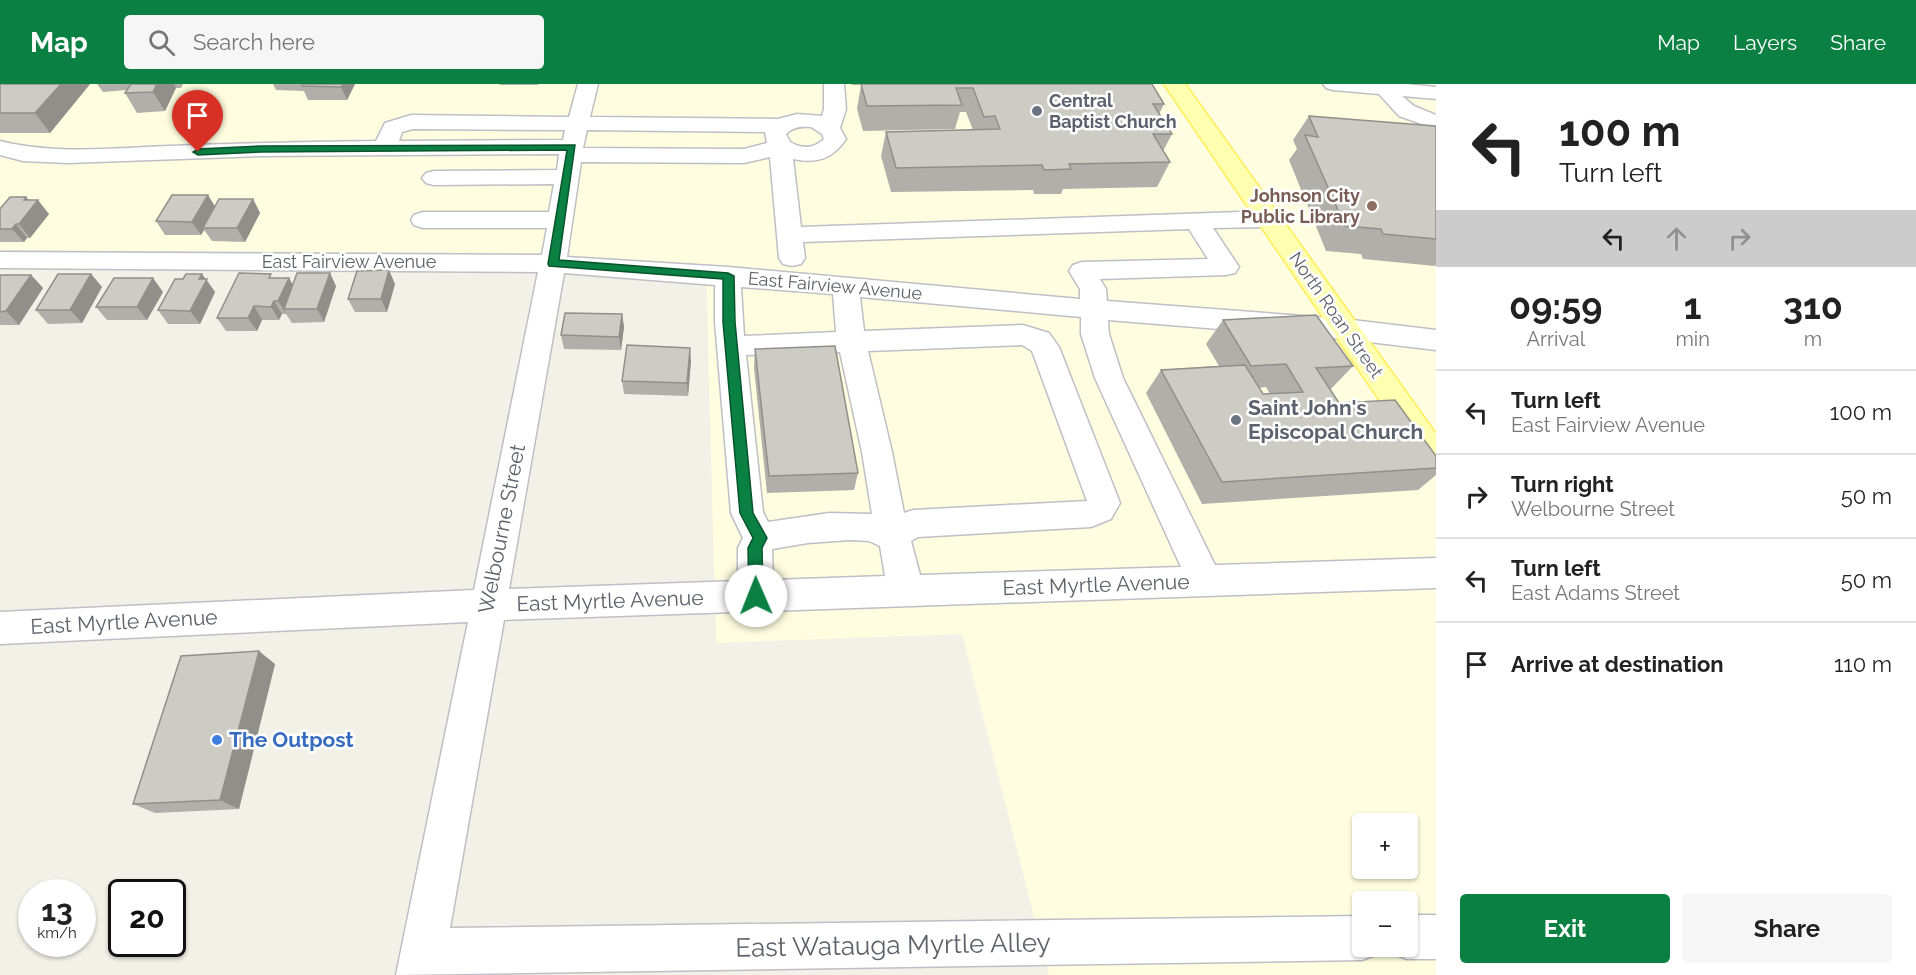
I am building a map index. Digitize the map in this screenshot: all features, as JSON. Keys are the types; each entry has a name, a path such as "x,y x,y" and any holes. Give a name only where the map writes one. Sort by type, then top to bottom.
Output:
{"main road":[{"name":"North Roan Street","path":"1174,84 1436,458"}],"street":[{"name":"Welbourne Street","path":"421,963 553,264 572,150 588,84"},
{"path":"829,128 835,109 834,84"},
{"path":"1333,84 1436,93"},
{"path":"1385,88 1400,108 1414,116 1436,122"},
{"path":"0,148 23,154 68,156 261,149 384,149 572,150 744,156 758,154 781,136 805,120 829,128 834,134 832,145 818,153 797,153 781,136"},
{"path":"434,178 572,150 781,136"},
{"path":"781,136 788,235 795,282"},
{"path":"788,235 1269,219"},
{"path":"423,220 561,220"},
{"path":"1196,221 1226,267 1082,271 1093,290 1092,309 1095,334 1109,378 1205,581"},
{"name":"East Fairview Avenue","path":"0,260 553,264 845,286 1344,329 1436,340"},
{"path":"728,276 731,346 747,513 760,538"},
{"path":"845,286 851,340 877,452 892,535 897,546 904,591"},
{"path":"731,346 1023,335 1040,340 1045,347 1104,502 1100,510 1091,514 913,524 892,535"},
{"path":"756,596 755,548 760,538 774,532 865,526 883,529 892,535"},
{"name":"East Myrtle Avenue","path":"0,628 487,605 1436,573"},
{"path":"1418,937 1436,937"},
{"name":"East Watauga Myrtle Alley","path":"421,963 1352,938"}],"shaded area":[{"path":"0,84 1436,84 1436,975 1049,975 962,634 716,643 706,266 489,253 0,250"}],"building":[{"path":"0,84 61,84 35,113 0,113"},
{"path":"131,84 157,84 153,92 125,93"},
{"path":"303,84 343,84 341,87 302,86"},
{"path":"861,84 1152,84 1164,104 1153,104 1172,134 1153,134 1170,162 1069,164 1071,169 1044,170 1042,165 896,168 886,132 1000,129 995,116 984,117 973,88 956,88 962,105 867,106"},
{"name":"Johnson City Public Library","path":"1309,116 1435,126 1436,239 1383,234 1381,229 1345,226 1305,135 1318,137"},
{"path":"172,195 208,195 192,222 156,221"},
{"path":"10,197 38,200 19,224 12,229 0,229 0,209"},
{"path":"219,199 253,199 237,228 203,228"},
{"path":"389,270 381,299 348,299 357,271"},
{"path":"239,273 271,274 269,278 289,278 278,301 274,301 271,307 254,306 248,318 217,318"},
{"path":"297,273 330,273 317,309 284,309"},
{"path":"58,274 91,274 70,310 36,310"},
{"path":"186,274 202,274 199,279 207,279 190,311 158,310 175,279 183,279"},
{"path":"0,275 31,275 6,311 0,312"},
{"path":"114,278 153,278 137,307 96,307"},
{"path":"565,313 622,314 619,337 561,335"},
{"name":"Saint John's Episcopal Church","path":"1316,315 1353,366 1316,368 1339,403 1395,400 1436,456 1436,468 1222,482 1161,370 1245,365 1263,394 1303,392 1286,364 1251,366 1223,320"},
{"path":"627,345 690,348 687,383 622,381"},
{"path":"835,346 858,473 769,476 755,349"},
{"name":"The Outpost","path":"259,651 220,800 133,804 181,656"}],"place":[{"name":"Central Baptist Church","path":"1037,111"},
{"name":"Johnson City Public Library","path":"1372,206"},
{"name":"Saint John's Episcopal Church","path":"1236,420"},
{"name":"The Outpost","path":"217,740"}],"route":[{"path":"198,152 261,149 572,147 553,264 728,276 729,322 747,513 760,538 755,548 756,596"}]}
